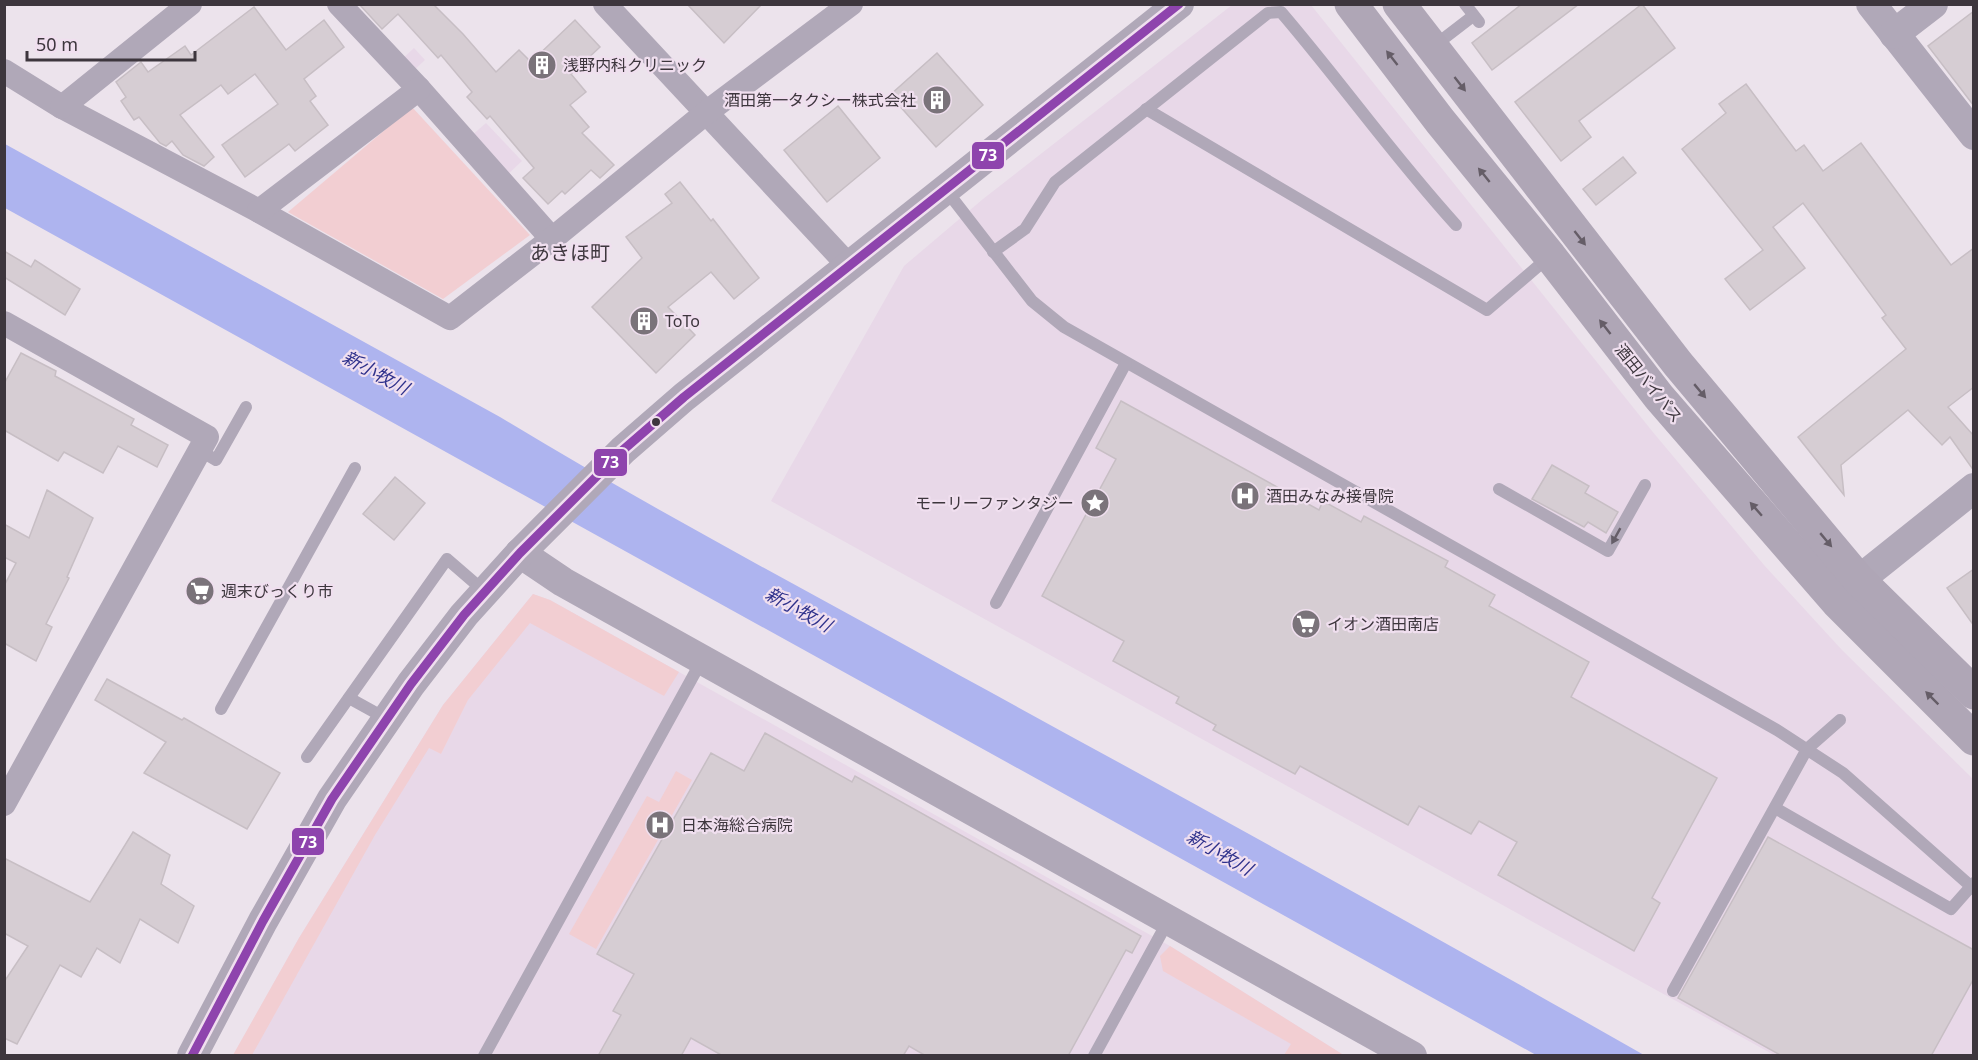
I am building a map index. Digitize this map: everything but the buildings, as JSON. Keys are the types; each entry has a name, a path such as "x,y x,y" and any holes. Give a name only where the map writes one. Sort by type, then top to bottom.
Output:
{"highway":[{"name":"酒田バイパス","path":"1351,4 1440,121 1550,256 1659,397 1837,602 1974,739"},
{"name":"酒田バイパス","path":"1399,4 1678,364 1859,580 1966,681"}],"street":[{"path":"62,107 190,4"},
{"path":"339,4 419,89 552,239"},
{"path":"605,4 849,266"},
{"path":"4,71 62,107 259,212 450,318 552,239 706,112 851,4"},
{"path":"192,1056 263,921 332,799 411,684 464,615 520,553 623,450 684,397 1179,4"},
{"path":"1871,4 1974,135"},
{"path":"1894,34 1933,4"},
{"path":"259,212 419,89"},
{"path":"4,804 207,437 5,325"},
{"path":"1859,580 1974,488"},
{"path":"520,553 563,582 1169,920 1371,1046 1412,1056"}],"lane":[{"path":"1431,48 1476,19 1465,4"},
{"path":"993,252 1025,230 1055,182 1268,13 1281,12 1348,91 1418,183 1456,225"},
{"path":"1146,109 1487,310 1550,256"},
{"path":"946,190 1032,301 1064,327 1747,712 1843,773 1973,886 1951,909 1775,808"},
{"path":"996,603 1126,363"},
{"path":"199,450 216,460 246,407"},
{"path":"220,709 355,468"},
{"path":"1499,489 1608,551 1645,485"},
{"path":"307,757 447,559 485,592"},
{"path":"484,1056 702,660"},
{"path":"349,698 387,719"},
{"path":"1673,991 1807,749 1840,720"},
{"path":"1094,1056 1169,920"}],"shaded area":[{"path":"1232,5 1311,5 1652,431 1764,565 1842,650 1973,779 1973,1055 1774,1055 771,501 904,266 983,199"},
{"path":"414,48 425,60 411,73 400,61"},
{"path":"412,107 530,235 443,299 288,212"},
{"path":"486,123 522,161 506,176 470,137"},
{"name":"日本海総合病院","path":"533,594 550,600 1170,946 1342,1054 233,1056 299,938 443,705"},
{"path":"533,594 550,600 679,672 664,696 530,623 468,700 441,754 429,748 375,835 252,1055 233,1055 299,938 443,705"},
{"path":"676,771 692,780 596,949 569,934 647,796 659,802"},
{"path":"1170,946 1342,1055 1284,1055 1291,1044 1163,971 1160,956"}],"water":[{"name":"新小牧川","path":"5,144 500,417 728,548 1644,1055 1536,1055 5,208"}],"transit line":[{"name":"73","path":"192,1056 263,921 332,799 411,684 464,615 520,553 623,450 684,397 1179,4"}],"place":[{"name":"浅野内科クリニック","path":"542,65"},
{"name":"酒田第一タクシー株式会社","path":"937,100"},
{"name":"ToTo","path":"644,321"},
{"name":"酒田みなみ接骨院","path":"1245,496"},
{"name":"モーリーファンタジー","path":"1095,503"},
{"name":"週末びっくり市","path":"200,591"},
{"name":"イオン酒田南店","path":"1306,624"},
{"name":"日本海総合病院","path":"660,825"}],"district":[{"name":"あきほ町","path":"570,252"}]}
